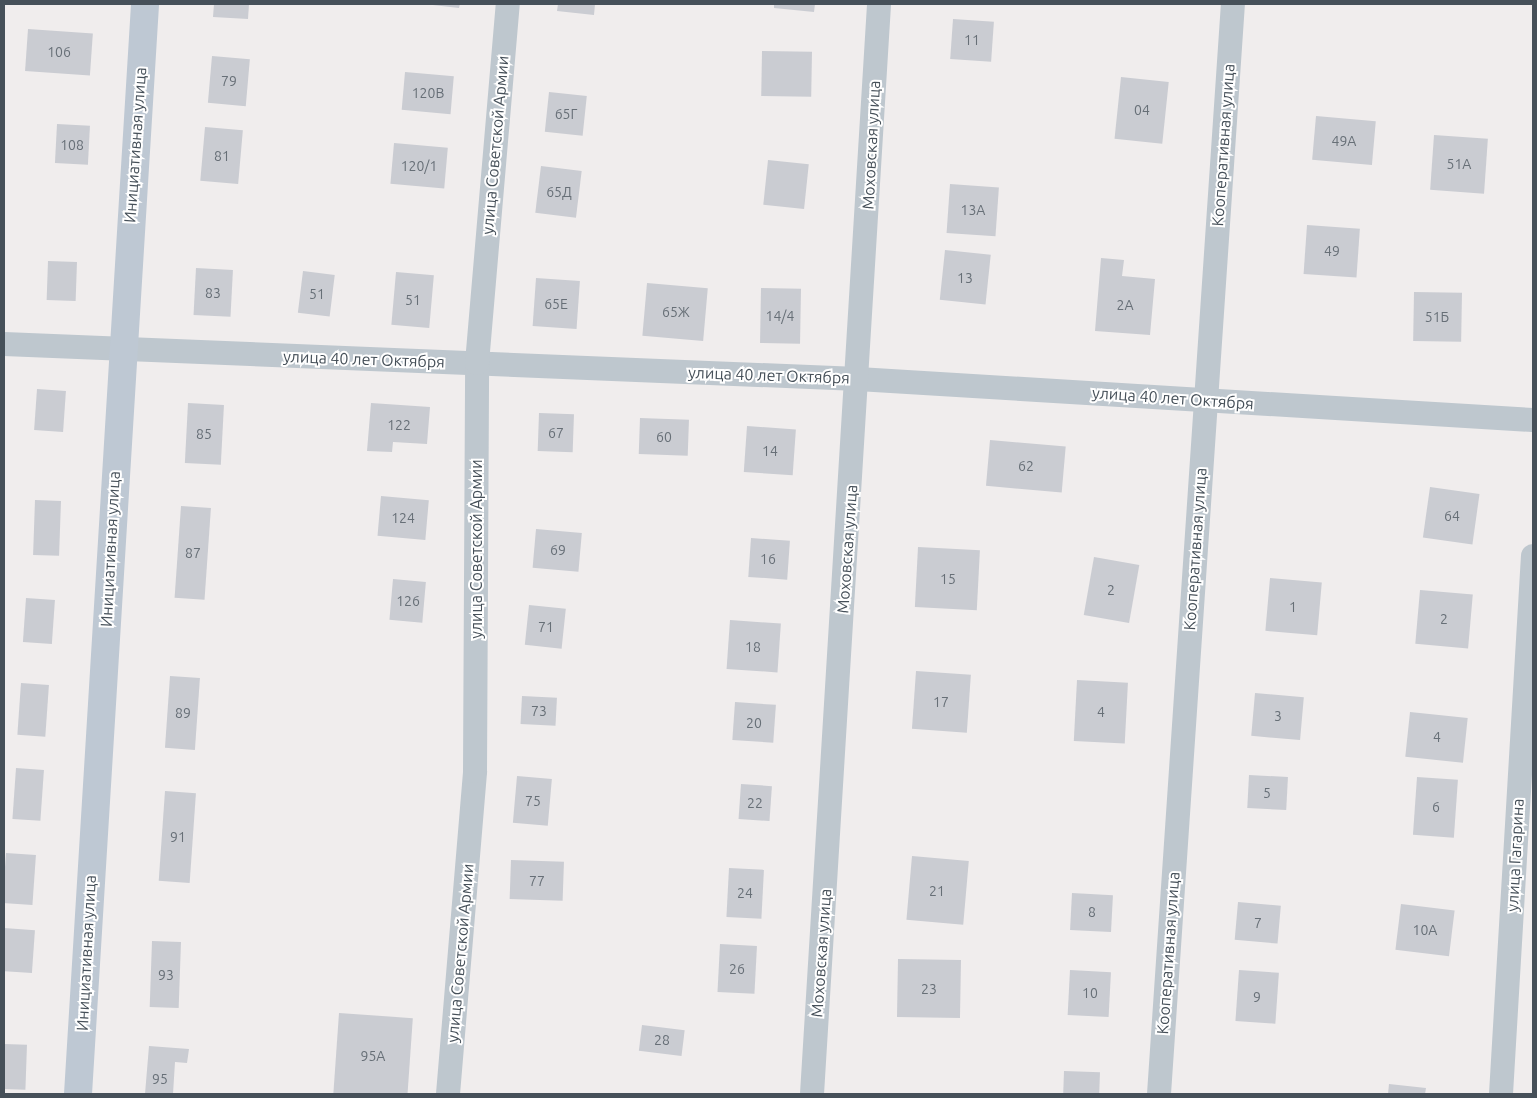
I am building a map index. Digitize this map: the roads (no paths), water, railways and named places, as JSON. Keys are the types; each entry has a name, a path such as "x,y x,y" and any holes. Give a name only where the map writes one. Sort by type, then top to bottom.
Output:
{"street":[{"name":"Инициативная улица","path":"78,1094 121,350 145,4"},
{"name":"улица Советской Армии","path":"448,1094 475,771 477,363 508,4"},
{"name":"Моховская улица","path":"812,1094 858,378 879,4"},
{"name":"Кооперативная улица","path":"1159,1094 1204,400 1233,4"},
{"name":"улица 40 лет Октября","path":"4,344 858,378 1533,420"},
{"name":"улица Гагарина","path":"1501,1094 1533,556"}]}
